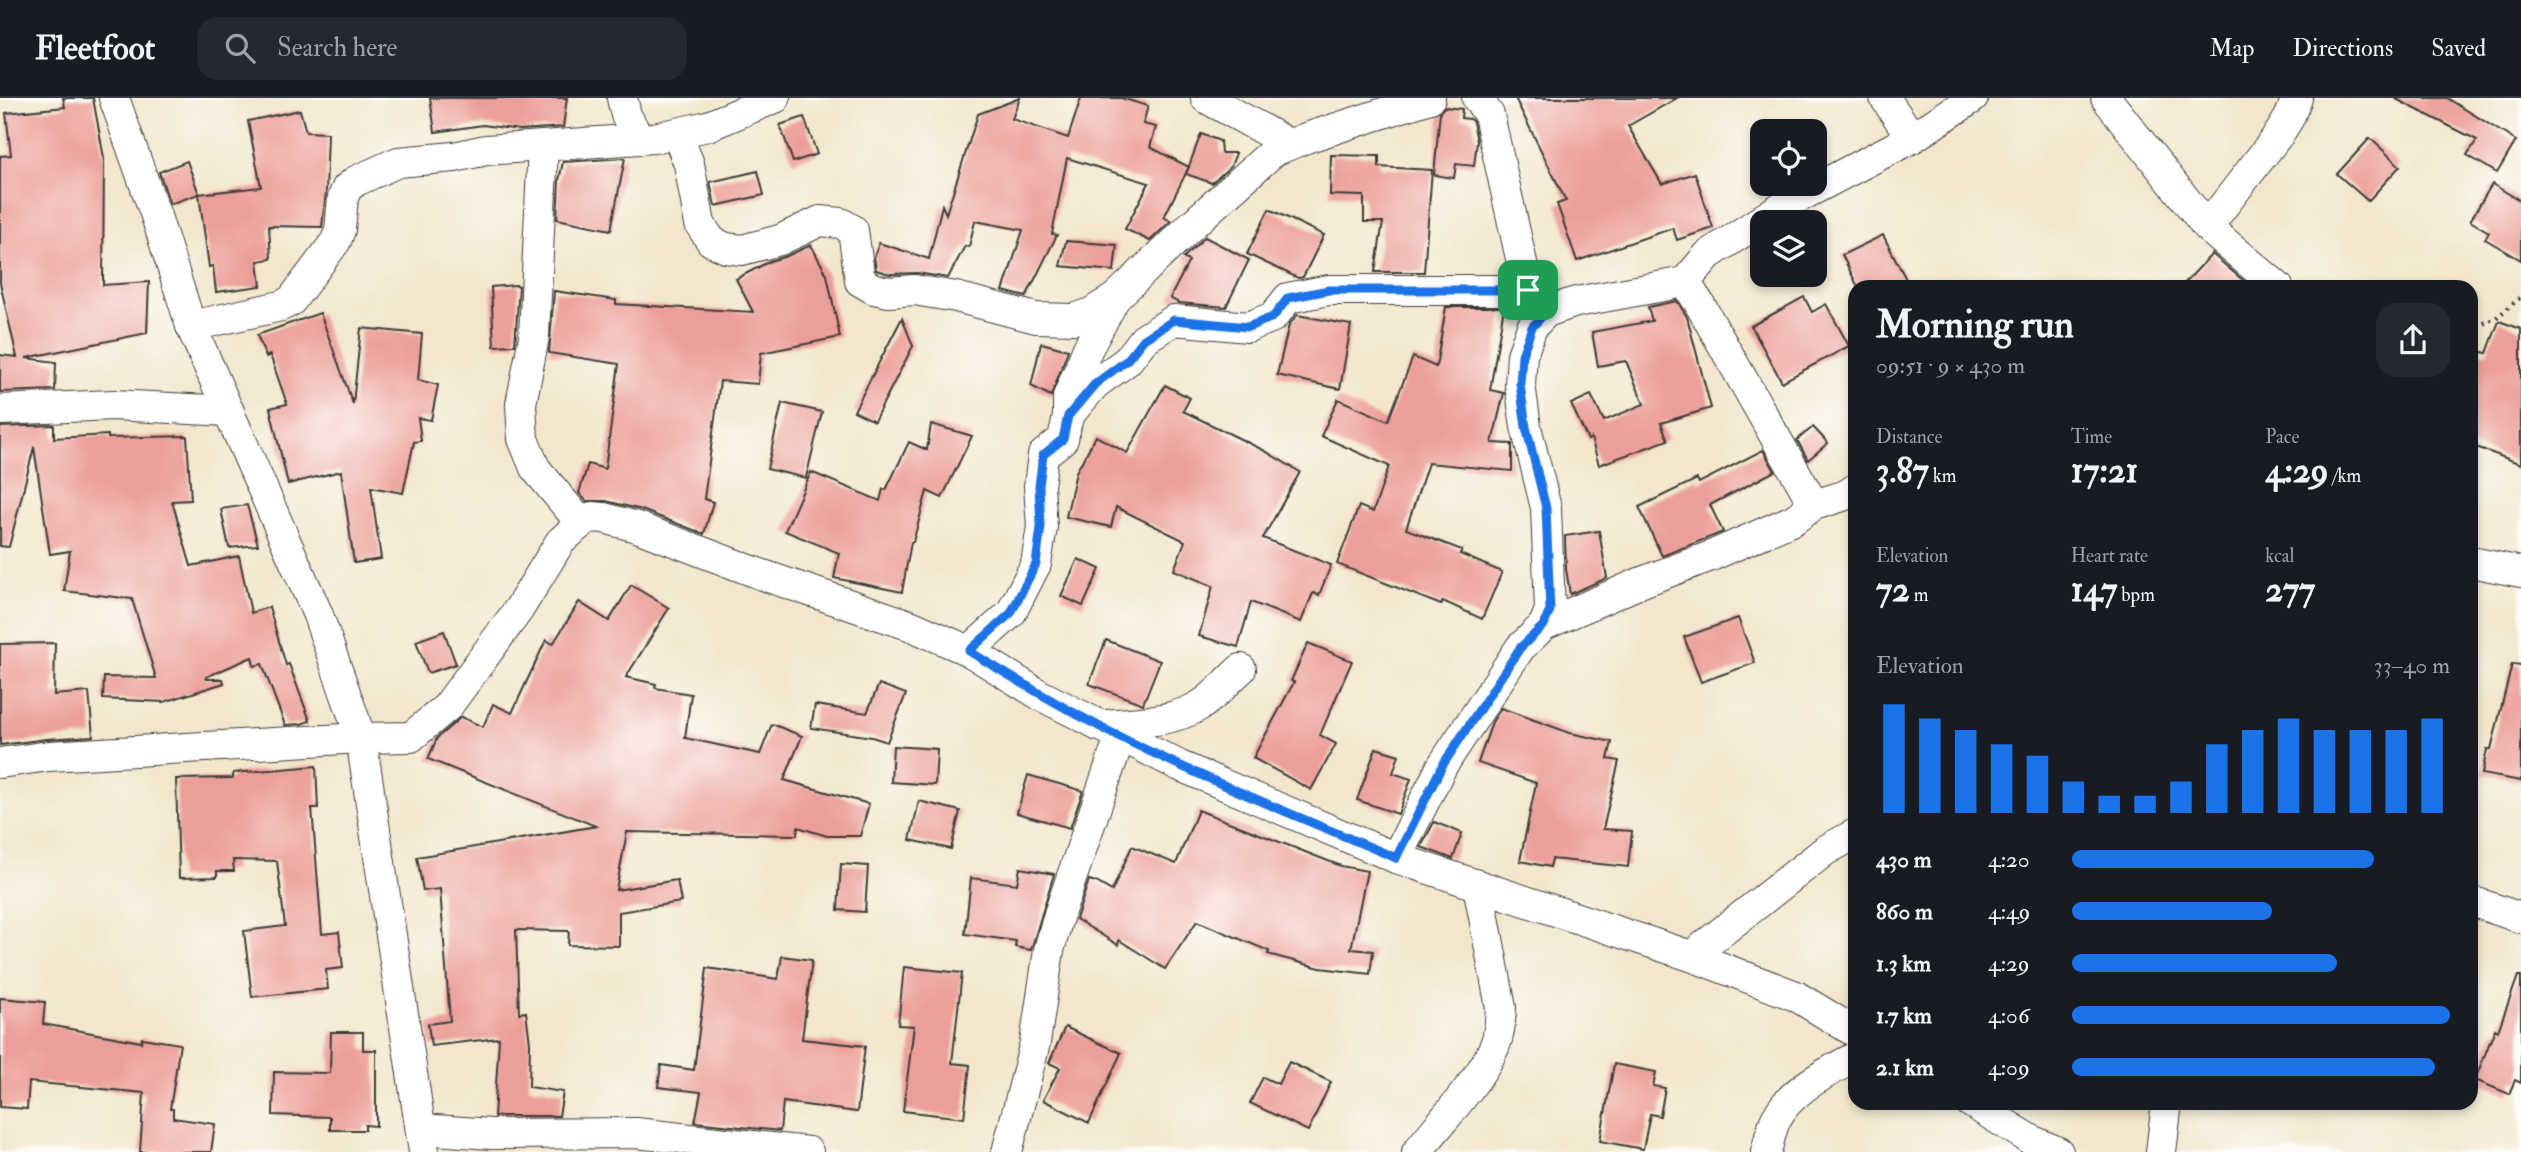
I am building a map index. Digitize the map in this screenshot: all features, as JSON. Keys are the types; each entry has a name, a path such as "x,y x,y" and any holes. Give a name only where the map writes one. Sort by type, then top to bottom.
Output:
{"street":[{"path":"114,98 191,326 318,615 360,738 423,1141 492,1134 636,1133 808,1152"},
{"path":"622,98 626,115 639,139"},
{"path":"191,326 281,306 296,297 337,241 343,197 347,187 398,162 454,157 486,150 677,134 708,126 775,98"},
{"path":"1206,98 1289,144"},
{"path":"677,134 689,164 700,225 711,242 742,250 780,240 820,220 841,223 853,230 860,281 874,289 890,292 914,290 956,296 1036,318 1074,319 1091,313 1115,298 1274,151 1430,98"},
{"path":"1477,98 1489,115 1537,301 1532,327 1522,355 1520,384 1526,427 1546,508 1550,610 1544,625"},
{"path":"1885,98 1912,138"},
{"path":"1068,416 1095,384 1127,360 1144,339 1174,320 1248,327 1273,317 1288,298 1329,290 1576,302 1685,282 1708,255 1784,205 1912,138 1973,98"},
{"path":"2106,98 2207,227 2270,280"},
{"path":"2207,227 2279,134 2297,98"},
{"path":"543,145 534,337 521,404 523,439 535,468 581,523"},
{"path":"1685,282 1814,505"},
{"path":"969,651 1011,613 1036,564 1041,527 1039,486 1043,455 1063,439 1068,416 1068,397 1088,348 1115,298"},
{"path":"0,410 113,405 229,411"},
{"path":"1396,858 1442,766 1520,648 1544,625 1782,525 1814,505 1848,494"},
{"path":"0,764 49,757 411,737 447,706 519,609 560,542 581,523 592,517 604,518 637,527 760,574 912,626 969,651 1040,695 1180,766 1396,858 1691,956 1796,996 1848,1028"},
{"path":"2478,563 2521,572"},
{"path":"1109,732 1190,711 1210,698 1241,669"},
{"path":"1007,1152 1035,1043 1049,950 1109,732"},
{"path":"1691,956 1786,880 1826,850 1848,838"},
{"path":"1417,1152 1483,1067 1500,1028 1501,1008 1478,884"},
{"path":"2478,903 2521,918"},
{"path":"1766,1152 1776,1119 1791,1099 1804,1087 1848,1061"},
{"path":"1983,1110 2033,1141 2058,1152"},
{"path":"2161,1152 2166,1110"}],"path":[{"path":"2478,326 2496,318 2521,297"}],"building":[{"path":"63,98 93,98 104,158 103,285 149,282 147,333 26,358 56,362 55,390 0,392 0,355 17,357 0,283 0,156 11,155 6,113 65,107"},
{"path":"430,98 567,98 563,127 520,130 483,125 435,132"},
{"path":"1020,98 1012,119 1068,138 1081,98 1121,98 1148,106 1143,124 1156,127 1150,147 1189,167 1164,217 1171,221 1150,241 1125,229 1149,183 1067,158 1052,234 1057,235 1026,297 1003,291 1023,230 975,221 969,247 965,246 948,278 917,273 890,274 876,270 874,257 879,243 929,259 942,205 946,214 978,114"},
{"path":"1515,98 1677,98 1628,126 1662,184 1695,173 1713,228 1677,240 1673,228 1577,261 1557,204 1566,201"},
{"path":"2394,98 2447,98 2516,141 2497,173 2467,155 2477,140"},
{"path":"1444,107 1462,109 1461,118 1473,122 1477,141 1474,166 1456,164 1454,178 1434,175 1440,112"},
{"path":"300,110 306,132 328,133 322,227 269,226 271,259 258,261 261,286 216,292 213,266 209,267 199,194 261,187 248,121"},
{"path":"804,117 817,154 793,162 780,125"},
{"path":"1201,134 1220,141 1221,153 1236,153 1231,166 1212,183 1186,174"},
{"path":"2370,138 2400,166 2368,201 2337,174"},
{"path":"1331,155 1379,156 1379,167 1432,170 1424,272 1375,272 1383,222 1364,222 1364,196 1330,195"},
{"path":"625,158 611,230 557,219 563,162"},
{"path":"187,161 199,194 170,204 159,172"},
{"path":"758,171 764,195 715,206 710,182"},
{"path":"2492,184 2521,201 2521,260 2485,239 2489,232 2470,221"},
{"path":"1269,209 1324,235 1303,277 1298,278 1247,254"},
{"path":"1883,235 1906,280 1854,280 1842,255"},
{"path":"1205,237 1249,260 1226,307 1179,303 1170,298 1189,261 1183,258"},
{"path":"1066,241 1117,245 1114,271 1060,266"},
{"path":"811,245 827,275 840,337 761,353 758,384 720,381 704,499 713,502 704,534 642,510 606,501 586,501 579,493 588,464 605,469 619,364 549,353 554,291 616,300 616,304 753,312 736,279 770,261"},
{"path":"2212,254 2243,280 2188,280"},
{"path":"519,286 515,345 494,346 491,287"},
{"path":"1804,297 1812,312 1826,304 1848,347 1782,382 1751,326"},
{"path":"1677,301 1687,317 1711,408 1661,423 1668,440 1599,465 1591,438 1588,440 1571,404 1591,395 1604,421 1644,404 1626,361 1598,366 1592,332 1652,321 1648,307"},
{"path":"1446,307 1504,307 1490,390 1504,393 1492,443 1512,444 1512,471 1428,463 1406,529 1462,550 1460,554 1502,572 1482,619 1443,601 1441,605 1337,564 1359,506 1373,512 1389,466 1321,436 1338,399 1388,421 1413,357 1436,367"},
{"path":"320,313 353,404 361,328 422,334 418,380 438,385 431,420 418,418 421,441 414,442 403,493 371,487 381,559 354,563 341,471 288,484 270,408 287,404 270,355 266,357 257,335"},
{"path":"1297,315 1351,325 1340,389 1277,375 1289,325"},
{"path":"902,318 913,346 874,421 854,411"},
{"path":"2499,321 2521,329 2521,464 2478,448 2478,351 2487,353"},
{"path":"1041,343 1068,350 1051,396 1031,386"},
{"path":"1165,385 1190,398 1183,411 1265,451 1300,472 1263,538 1331,565 1319,595 1313,593 1301,622 1251,602 1238,647 1199,636 1213,586 1174,570 1185,541 1116,507 1111,527 1066,517 1076,472 1096,436 1127,453"},
{"path":"782,403 822,412 806,478 767,469"},
{"path":"931,424 972,436 942,498 927,491 911,542 902,592 834,578 839,553 785,531 811,472 880,501 883,489 886,490 909,442 927,450"},
{"path":"54,425 54,438 108,435 108,438 187,436 191,500 172,501 191,566 239,556 251,613 269,607 286,665 289,664 310,721 285,725 262,664 254,666 252,657 206,677 223,679 224,683 164,702 103,699 104,677 156,678 132,599 64,591 70,551 50,554 34,447 9,547 0,546 0,427"},
{"path":"1813,427 1828,443 1808,460 1797,440"},
{"path":"1763,450 1775,471 1710,505 1723,532 1662,556 1639,507 1697,479 1699,483"},
{"path":"247,505 258,545 229,548 221,509"},
{"path":"1599,531 1607,578 1570,594 1565,536"},
{"path":"1078,559 1100,569 1083,606 1061,596"},
{"path":"631,585 669,608 626,677 656,684 655,688 691,694 685,738 760,754 772,724 802,736 784,780 869,804 860,836 827,836 798,827 797,835 627,832 616,890 677,880 681,902 619,912 619,946 568,945 569,931 516,930 519,1013 526,1012 530,1043 529,1087 563,1092 559,1116 494,1116 499,1038 431,1046 428,1024 450,1021 440,889 423,891 417,857 596,826 428,759 437,738 461,717 483,727 493,704 512,713 546,640 553,644 579,602 609,621"},
{"path":"1738,618 1755,663 1701,682 1684,637"},
{"path":"444,631 456,664 428,673 416,641"},
{"path":"1106,640 1160,661 1143,704 1089,684"},
{"path":"55,643 54,695 89,692 93,736 0,745 0,644"},
{"path":"1308,643 1352,661 1320,735 1336,744 1311,790 1253,758 1294,682 1291,681"},
{"path":"2512,664 2521,665 2521,781 2482,774 2487,749 2491,749"},
{"path":"879,684 906,694 887,742 872,737 811,728 815,705 867,713"},
{"path":"1501,708 1570,733 1612,742 1608,759 1619,761 1603,829 1632,831 1628,867 1552,859 1550,867 1520,861 1536,783 1478,763 1492,722"},
{"path":"893,746 937,749 935,785 891,782"},
{"path":"1376,748 1399,755 1393,773 1411,779 1398,814 1357,800"},
{"path":"316,766 318,808 312,808 322,934 339,932 343,968 326,970 328,989 252,997 244,931 285,926 277,861 233,860 234,871 217,871 217,877 179,878 176,779 233,778 233,773"},
{"path":"1028,775 1083,791 1070,828 1017,813"},
{"path":"919,801 960,811 951,849 910,840"},
{"path":"1198,810 1341,866 1367,871 1351,949 1373,951 1370,974 1320,968 1268,954 1269,951 1197,921 1165,969 1119,940 1118,945 1076,919 1089,880 1112,891 1132,846 1176,864"},
{"path":"1434,822 1462,833 1453,859 1421,847"},
{"path":"841,864 868,866 865,912 838,910"},
{"path":"1020,868 1054,874 1031,950 1015,947 1016,941 965,934 971,878 1017,884"},
{"path":"782,956 812,960 802,1039 865,1046 857,1112 783,1102 780,1131 695,1122 701,1092 658,1087 661,1065 694,1070 707,968 778,979"},
{"path":"904,967 962,973 952,1063 970,1065 964,1118 903,1111 914,1026 898,1025"},
{"path":"2518,976 2521,976 2521,1083 2515,1080 2509,1094 2478,1081 2478,1072 2495,1029 2498,1031"},
{"path":"0,998 45,1002 43,1024 141,1042 142,1038 180,1044 170,1109 173,1109 173,1118 215,1124 211,1152 140,1152 144,1093 29,1082 27,1109 0,1107"},
{"path":"1065,1027 1121,1053 1089,1123 1043,1100 1060,1068 1049,1063"},
{"path":"331,1032 363,1032 363,1050 376,1050 376,1126 365,1125 365,1130 330,1130 330,1117 273,1115 274,1072 330,1073"},
{"path":"1289,1062 1331,1082 1308,1131 1250,1103 1263,1077 1278,1084"},
{"path":"1614,1064 1656,1072 1653,1086 1665,1088 1660,1116 1650,1114 1643,1149 1600,1141"}],"route":[{"path":"1329,290 1528,290 1546,312 1532,327 1522,355 1520,384 1526,427 1546,508 1550,610 1544,625 1520,648 1442,766 1396,858 1180,766 1120,737 1040,695 969,651 1011,613 1036,564 1041,527 1039,486 1043,455 1063,439 1068,416 1095,384 1127,360 1144,339 1174,320 1248,327 1273,317 1288,298 1329,290"}]}
